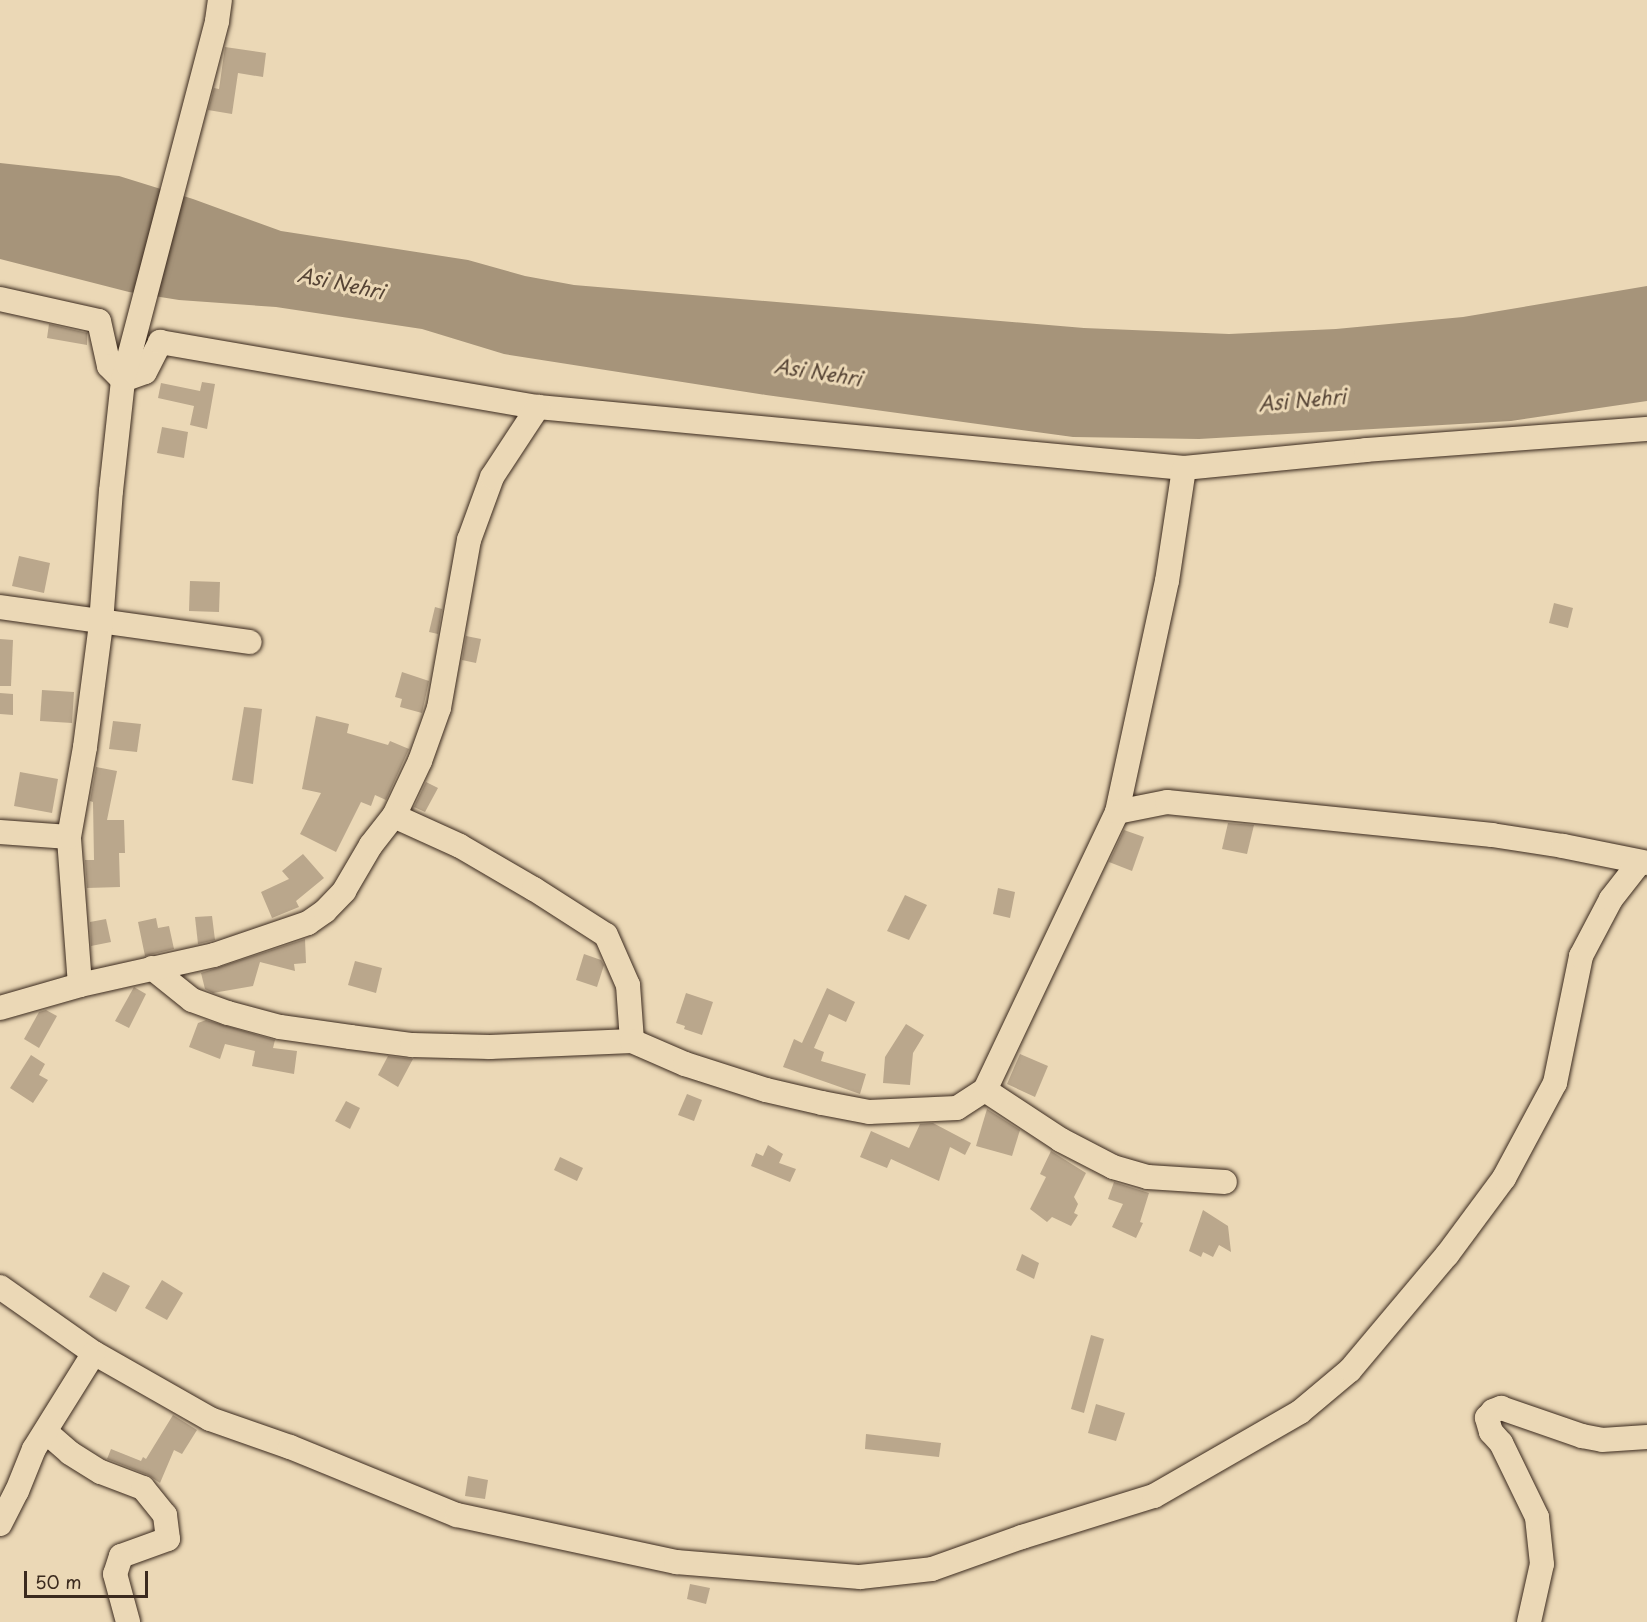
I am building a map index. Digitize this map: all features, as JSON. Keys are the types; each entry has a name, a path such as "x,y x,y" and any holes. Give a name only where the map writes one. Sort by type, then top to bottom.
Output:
{"street":[{"path":"80,985 69,837 85,747 101,623 123,380 217,21 220,0"},
{"path":"0,299 99,321 109,366 123,380"},
{"path":"123,380 145,372 160,342 538,407 1184,468 1366,450 1647,429"},
{"path":"0,1008 80,985 214,955 308,923 325,911 344,891 371,845 394,816 420,761 439,708 473,529 492,477 538,407"},
{"path":"152,968 192,1000 228,1014 280,1027 412,1045 490,1047 632,1041 685,1064 766,1090 869,1112 957,1108 985,1090 1117,812 1167,581 1184,468"},
{"path":"0,608 250,642"},
{"path":"0,1287 94,1353 210,1419 290,1447 458,1515 676,1562 860,1578 932,1569 1022,1537 1154,1496 1299,1412 1350,1370 1447,1255 1504,1178 1555,1083 1581,956 1611,899 1643,863 1563,846 1492,835 1167,802 1117,812"},
{"path":"394,816 460,846 534,889 606,935 628,985 632,1041"},
{"path":"0,832 69,837"},
{"path":"985,1090 1061,1140 1113,1167 1148,1177 1225,1182"},
{"path":"0,1524 17,1491 34,1449 94,1353"},
{"path":"1529,1622 1542,1564 1537,1517 1501,1443 1491,1432 1486,1418 1492,1411 1501,1408 1592,1438 1626,1440 1647,1437"},
{"path":"46,1431 70,1453 101,1472 143,1488 165,1515 168,1539 121,1556 115,1574 128,1622"}],"water":[{"name":"Asi Nehri","path":"0,163 119,176 193,199 281,231 468,260 525,276 574,285 1084,328 1229,334 1336,329 1463,317 1647,286 1647,401 1511,421 1199,439 1073,437 766,395 504,354 422,329 276,307 179,300 129,292 0,259"}],"building":[{"path":"225,47 266,53 263,77 238,73 232,114 208,110 214,88 219,89"},
{"path":"49,324 87,333 87,345 47,338"},
{"path":"202,382 215,384 207,429 190,425 194,406 158,398 161,383 200,391"},
{"path":"162,427 188,432 184,458 157,453"},
{"path":"19,556 50,563 44,593 12,586"},
{"path":"190,581 220,582 219,612 189,611"},
{"path":"1554,603 1573,608 1568,628 1549,623"},
{"path":"435,607 442,609 438,634 429,632"},
{"path":"466,636 481,639 476,663 462,660"},
{"path":"0,639 13,640 11,686 0,686"},
{"path":"402,672 429,681 422,713 400,707 402,699 395,697"},
{"path":"42,690 74,692 72,723 40,721"},
{"path":"0,693 13,694 13,715 0,714"},
{"path":"244,707 262,709 253,784 232,780"},
{"path":"316,716 349,724 347,733 388,745 390,741 409,749 386,800 375,795 371,806 361,802 336,852 300,834 321,793 302,789"},
{"path":"113,721 141,724 137,752 109,749"},
{"path":"96,767 117,771 107,820 124,820 125,853 119,853 120,887 87,888 85,860 94,860 93,802 90,801"},
{"path":"20,772 58,779 52,813 14,806"},
{"path":"426,782 438,788 425,812 414,807"},
{"path":"1228,823 1254,825 1247,854 1222,849"},
{"path":"1124,830 1144,837 1132,871 1109,862"},
{"path":"303,854 324,878 296,901 299,907 272,918 261,892 289,879 282,871"},
{"path":"998,888 1015,892 1010,918 993,914"},
{"path":"905,895 927,905 909,940 887,931"},
{"path":"212,916 215,940 198,944 195,917"},
{"path":"156,918 158,928 169,926 174,949 145,956 138,922"},
{"path":"106,919 111,942 91,946 90,922"},
{"path":"305,939 306,963 294,964 295,971 260,962 253,986 213,993 205,989 201,973"},
{"path":"584,954 601,960 604,965 597,987 576,980"},
{"path":"355,961 382,968 376,993 348,985"},
{"path":"134,987 146,994 129,1028 115,1021"},
{"path":"827,988 855,1002 846,1022 829,1014 814,1048 824,1052 821,1061 866,1074 860,1094 783,1067 794,1039 802,1043"},
{"path":"686,993 713,1002 702,1035 684,1029 685,1026 676,1023"},
{"path":"46,1010 57,1016 39,1048 24,1039 39,1012"},
{"path":"206,1020 275,1040 273,1048 297,1051 294,1074 252,1066 255,1051 225,1044 220,1059 189,1047 198,1023"},
{"path":"906,1024 924,1035 913,1053 910,1085 883,1083 885,1057"},
{"path":"1020,1054 1048,1066 1035,1097 1007,1084"},
{"path":"31,1055 45,1064 39,1075 48,1080 33,1103 10,1088"},
{"path":"388,1056 413,1059 398,1087 378,1075"},
{"path":"687,1094 702,1100 694,1121 678,1115"},
{"path":"346,1101 360,1108 350,1129 335,1121"},
{"path":"987,1109 1020,1130 1012,1156 976,1146"},
{"path":"933,1123 971,1143 965,1155 950,1147 939,1181 891,1159 887,1168 860,1157 871,1131 909,1148 920,1124"},
{"path":"768,1145 783,1154 779,1163 796,1169 790,1182 751,1166 756,1153 763,1156"},
{"path":"1051,1151 1086,1173 1074,1197 1078,1204 1074,1213 1078,1215 1071,1226 1052,1217 1047,1222 1030,1209 1046,1177 1040,1174"},
{"path":"560,1157 583,1168 577,1181 554,1170"},
{"path":"1114,1182 1149,1193 1140,1222 1143,1223 1136,1238 1112,1227 1123,1204 1108,1199"},
{"path":"1203,1210 1228,1226 1231,1252 1219,1245 1213,1257 1203,1252 1201,1257 1189,1251"},
{"path":"1022,1254 1039,1263 1034,1279 1016,1270"},
{"path":"103,1272 130,1286 116,1312 89,1297"},
{"path":"162,1280 183,1293 167,1320 145,1308"},
{"path":"1091,1335 1104,1339 1084,1413 1071,1409"},
{"path":"1096,1404 1125,1413 1116,1441 1088,1433"},
{"path":"173,1415 197,1430 182,1454 174,1450 160,1483 148,1475 107,1459 111,1449 141,1461 143,1457 146,1459"},
{"path":"866,1434 941,1443 939,1457 865,1449"},
{"path":"468,1476 488,1480 485,1499 465,1496"},
{"path":"690,1584 710,1588 706,1604 687,1599"}]}
